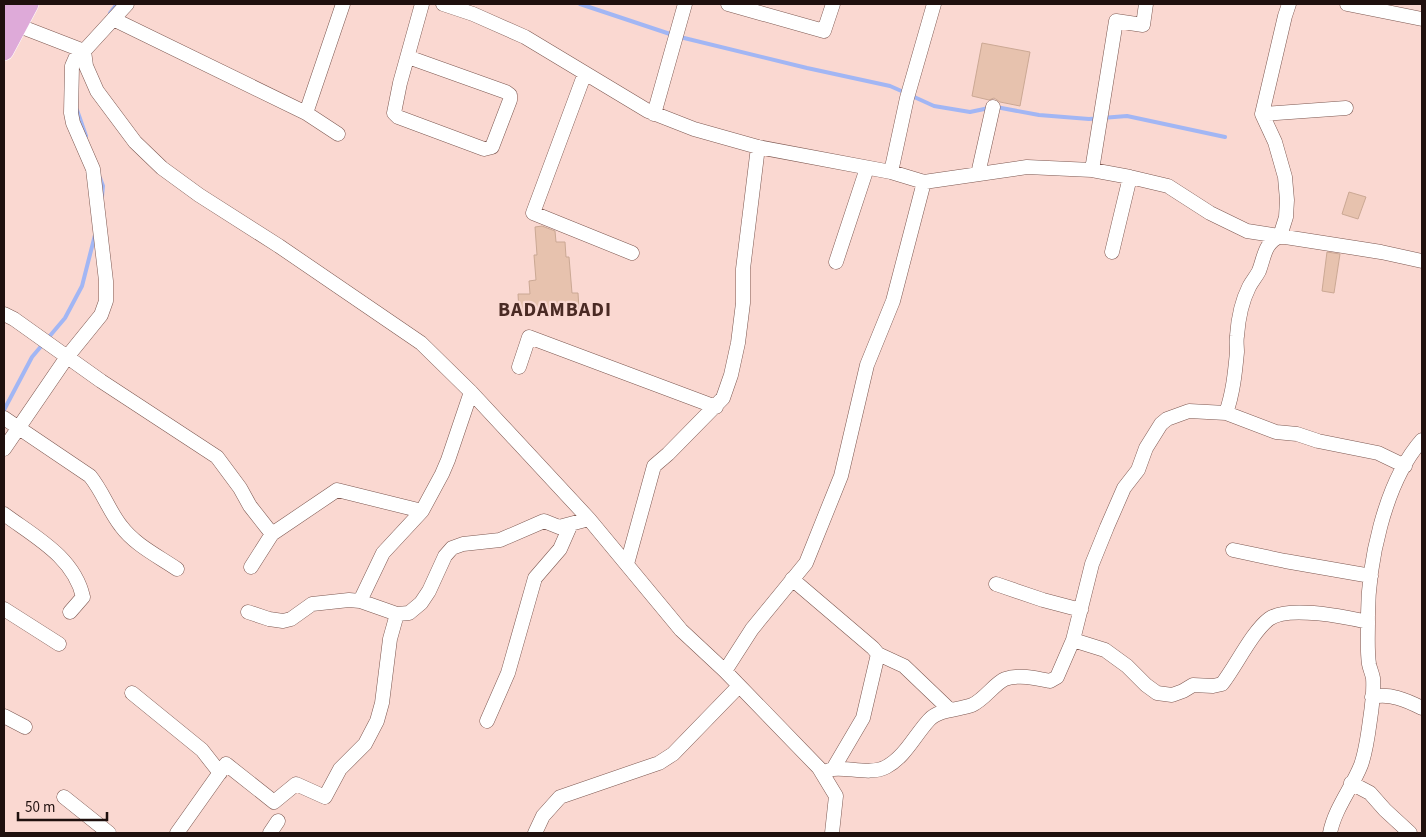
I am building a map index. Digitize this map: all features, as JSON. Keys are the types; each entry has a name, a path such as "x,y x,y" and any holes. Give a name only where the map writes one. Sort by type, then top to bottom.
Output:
{"main road":[{"path":"4,51 8,21 13,4"},
{"path":"8,21 30,4"}],"street":[{"path":"4,449 67,357 101,315 106,301 106,282 93,169 73,123 71,113 72,66 82,51 127,4"},
{"path":"306,113 343,4"},
{"path":"408,57 510,95 510,100 492,147 484,149 394,114 396,100 422,4"},
{"path":"443,4 473,14 525,37 654,114 694,129 758,147 891,172 924,182 1027,166 1092,170 1168,186 1210,213 1247,231 1381,252 1422,261"},
{"path":"654,114 685,4"},
{"path":"728,4 824,32 833,4"},
{"path":"891,172 907,98 934,4"},
{"path":"1092,170 1116,22 1143,24 1146,4"},
{"path":"1226,413 1232,393 1237,352 1236,338 1244,301 1248,288 1257,275 1266,254 1266,248 1270,242 1280,236 1286,217 1285,177 1275,142 1262,114 1285,16 1290,4"},
{"path":"1347,4 1422,19"},
{"path":"113,20 306,113 338,134"},
{"path":"8,21 82,51"},
{"path":"82,51 86,66 97,91 135,142 162,168 199,195 279,246 421,343 471,392 589,519 681,630 725,671 819,768 827,771 884,769 896,761 931,718 950,710 973,704 1003,680 1016,677 1050,681 1057,677 1073,640 1092,564 1115,508 1124,488 1134,476 1141,463 1146,448 1161,424 1167,419 1189,411 1226,413 1276,432 1297,434 1318,441 1378,453 1405,466"},
{"path":"585,73 533,213 632,252"},
{"path":"978,174 993,107"},
{"path":"1262,114 1346,108"},
{"path":"627,564 654,466 716,407 723,398 731,375 738,343 743,303 745,251 758,147"},
{"path":"836,262 867,168"},
{"path":"1112,252 1130,177"},
{"path":"725,671 752,629 806,563 841,476 867,365 893,301 924,182"},
{"path":"4,314 218,457 250,506 272,534"},
{"path":"519,367 529,337 716,407"},
{"path":"360,601 383,553 422,511 448,460 471,392"},
{"path":"4,418 90,476 98,486 122,528 138,544 177,569"},
{"path":"1330,833 1332,822 1361,764 1371,719 1373,680 1369,664 1368,622 1371,576 1381,523 1393,490 1405,466 1422,440"},
{"path":"251,567 272,534 337,490 422,511"},
{"path":"4,514 49,546 70,566 80,584 84,597 70,612"},
{"path":"248,612 269,619 283,621 291,619 312,604 349,600 360,601 397,614 409,612 421,603 429,591 445,556 452,548 463,544 500,540 544,521 559,527 589,519"},
{"path":"487,721 508,673 535,578 560,549 571,524"},
{"path":"1233,550 1371,576"},
{"path":"792,579 874,648 878,654 904,666 950,710"},
{"path":"996,584 1081,610"},
{"path":"4,609 59,644"},
{"path":"177,833 226,764 274,802 296,784 325,797 340,769 364,744 378,721 390,639 397,614"},
{"path":"1073,640 1105,650 1127,666 1157,693 1172,695 1193,685 1205,684 1213,686 1222,684 1257,632 1270,618 1283,614 1312,614 1334,615 1368,622"},
{"path":"827,771 863,718 878,654"},
{"path":"535,833 543,816 560,797 659,763 673,754 739,686"},
{"path":"132,693 202,750 220,773"},
{"path":"1372,697 1384,694 1422,708"},
{"path":"4,716 25,727"},
{"path":"827,771 836,796 832,833"},
{"path":"1352,783 1370,792 1385,810 1410,833"},
{"path":"64,797 109,833"},
{"path":"270,833 278,821"}],"building":[{"path":"982,43 1030,52 1020,106 1000,102 994,98 989,100 972,96"},
{"path":"1349,192 1366,197 1358,219 1342,214"},
{"path":"542,226 555,231 556,242 565,242 566,257 569,257 572,293 578,293 579,309 519,311 518,294 530,294 529,281 536,280 534,255 537,255 535,227"},
{"path":"1327,252 1340,254 1334,293 1322,291"}],"waterway":[{"path":"110,13 117,4"},
{"path":"580,4 673,35"},
{"path":"680,37 890,86 906,93"},
{"path":"912,96 934,106 970,112 989,108"},
{"path":"996,107 1039,115 1089,119 1127,116 1225,137"},
{"path":"77,110 86,136"},
{"path":"100,178 103,186 102,196"},
{"path":"4,410 32,357 65,318 82,286 95,235"}],"district":[{"name":"BADAMBADI","path":"555,310"}]}
